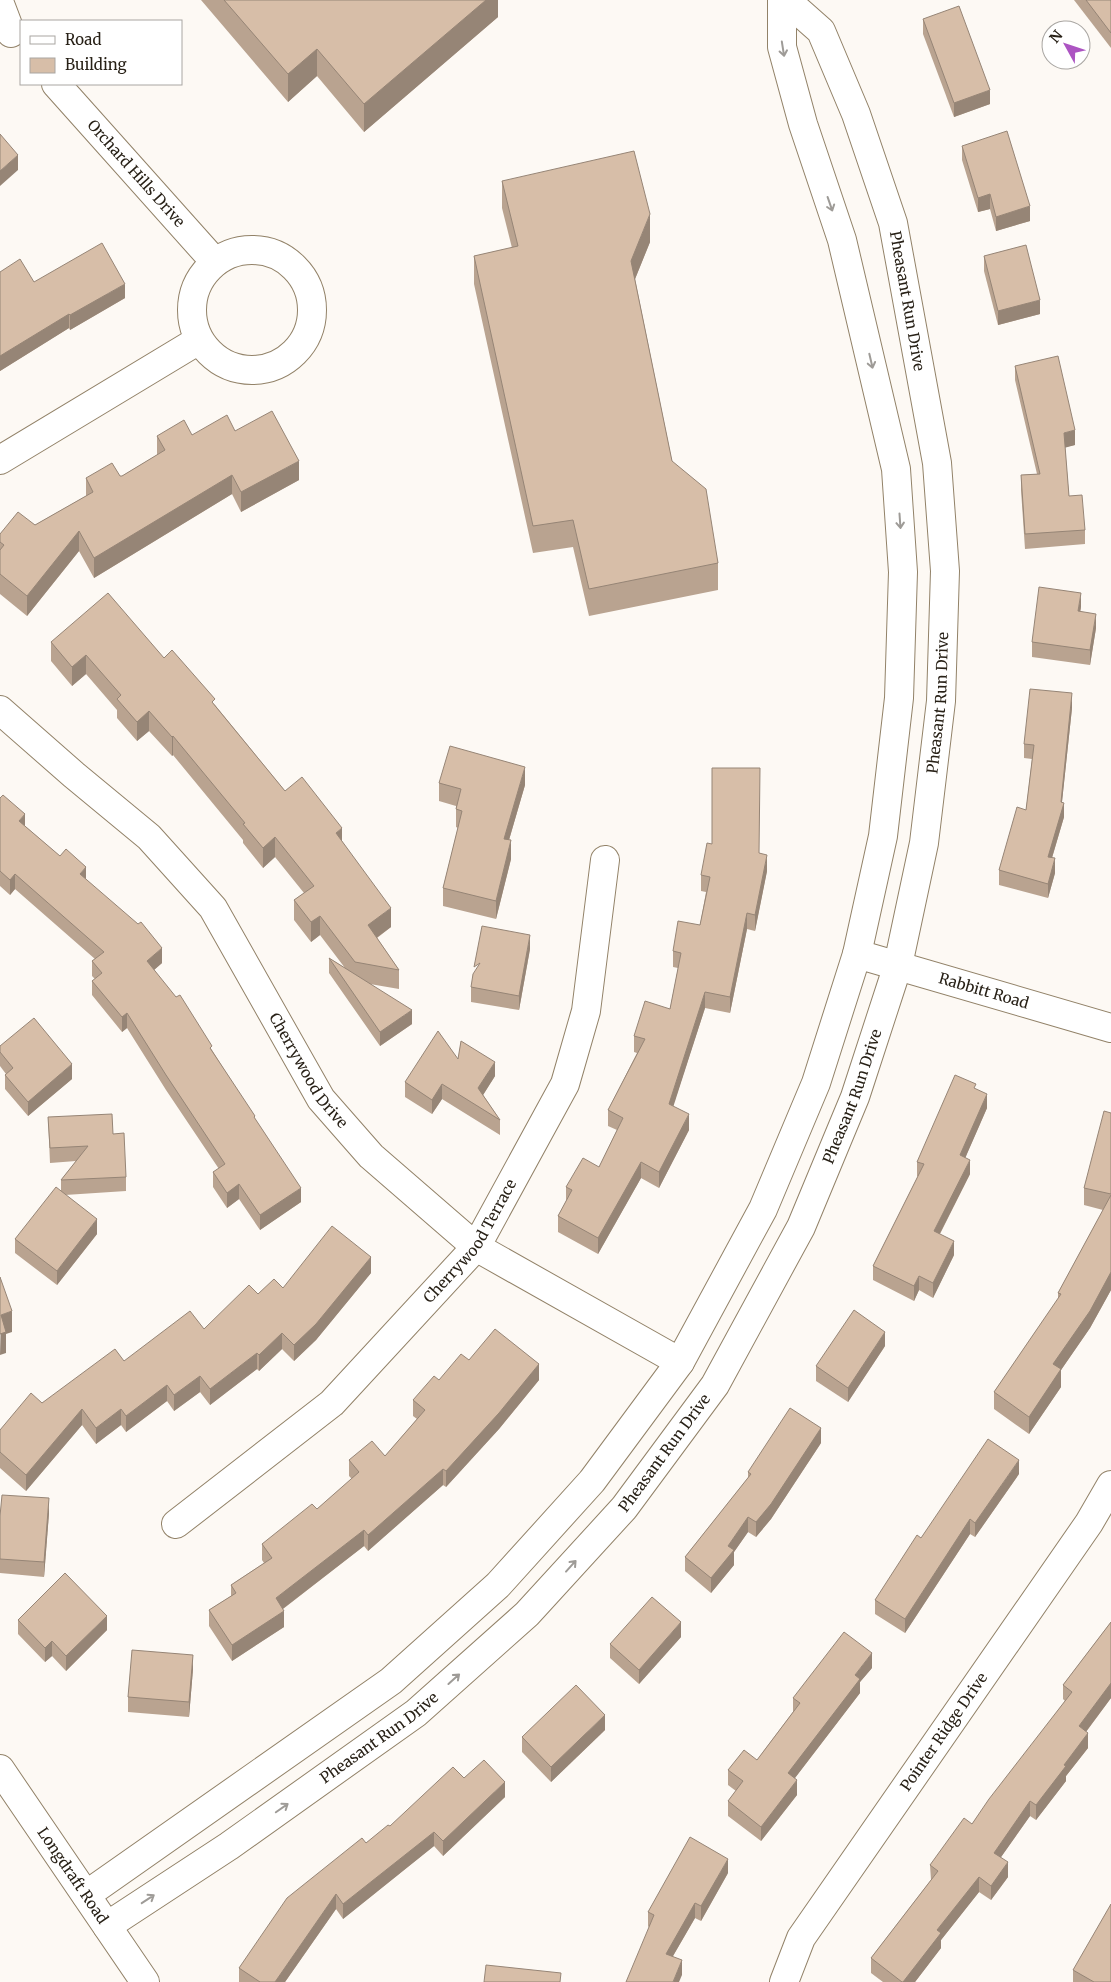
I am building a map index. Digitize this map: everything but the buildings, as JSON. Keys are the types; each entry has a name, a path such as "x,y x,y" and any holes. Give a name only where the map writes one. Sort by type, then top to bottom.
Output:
{"street":[{"path":"86,1895 390,1681 498,1585 592,1481 680,1362 763,1210 816,1083 857,954 883,836 900,698 903,572 897,478 842,240 803,124 782,48 782,0"},
{"name":"Pheasant Run Drive","path":"107,1926 229,1846 416,1713 527,1614 624,1508 715,1385 800,1227 855,1097 898,965 924,843 941,701 945,571 937,463 893,223 856,114 821,31 786,0"},
{"path":"0,4 8,36"},
{"name":"Orchard Hills Drive","path":"57,85 215,262"},
{"path":"238,251 264,251 276,254 298,270 306,284 311,300 312,317 307,333 299,348 287,359 272,367 256,370 239,369 223,363 210,354 199,340 191,313 192,298 200,279 215,262 226,255 238,251"},
{"path":"0,460 199,340"},
{"name":"Cherrywood Drive","path":"0,710 149,837 213,908 321,1099 371,1156 476,1247 680,1362"},
{"name":"Cherrywood Terrace","path":"176,1524 332,1403 476,1247 565,1084 586,1011 605,860"},
{"name":"Rabbitt Road","path":"857,954 1111,1028"},
{"name":"Pointer Ridge Drive","path":"784,1982 801,1938 1089,1523 1111,1485"},
{"name":"Longdraft Road","path":"0,1769 146,1982"}]}
